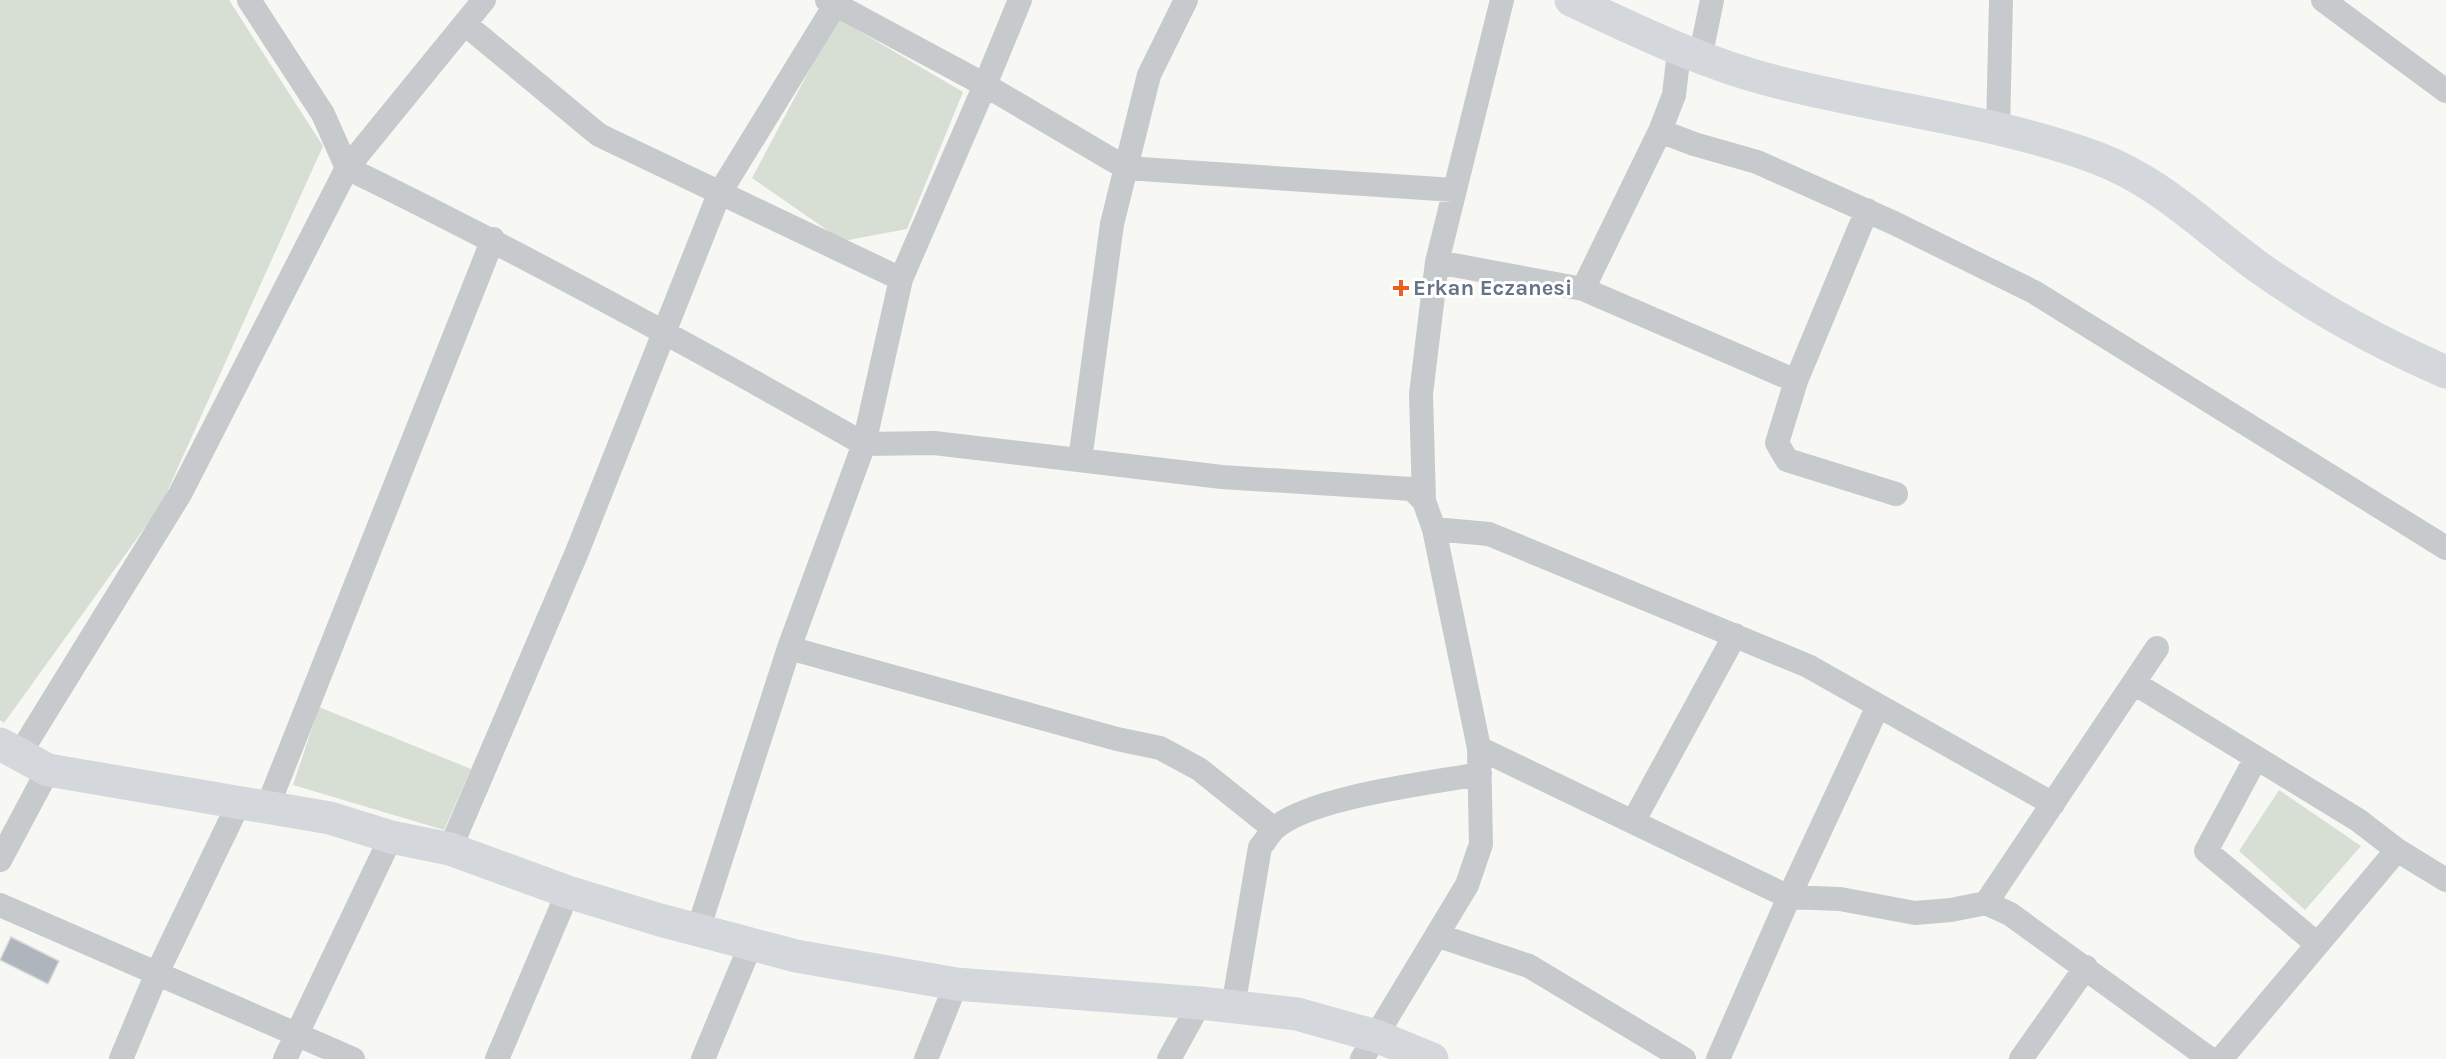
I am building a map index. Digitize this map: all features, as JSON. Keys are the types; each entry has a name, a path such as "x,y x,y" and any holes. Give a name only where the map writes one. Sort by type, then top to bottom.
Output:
{"street":[{"path":"249,0 323,114 347,168 493,239 665,330 864,444 934,443 1222,477 1412,489 1424,501"},
{"path":"484,0 347,168 180,494 9,749 48,770 330,818 391,837 450,849 568,892 796,956 956,984 1200,1003 1296,1014 1369,1048 1432,1059"},
{"path":"698,930 789,648 864,444 901,279 1020,0"},
{"path":"1080,460 1112,224 1149,75 1186,0"},
{"path":"1369,1048 1467,885 1481,844 1479,748 1434,529 1424,501 1421,394 1437,262 1502,0"},
{"path":"1571,0 1690,55 1776,82 1998,130 2099,158 2150,184 2198,217 2255,264 2334,318 2385,345 2446,372"},
{"path":"1583,289 1660,131 1712,0"},
{"path":"1998,130 2001,0"},
{"path":"2323,0 2446,91"},
{"path":"450,849 577,552 719,194 831,2 984,85 1126,168 1454,190"},
{"path":"465,24 599,135 901,279"},
{"path":"1660,131 1694,144 1757,162 1867,210 2034,292 2446,548"},
{"path":"1867,210 1796,381 1777,443 1783,457 1896,494"},
{"path":"121,1059 157,973 253,805 493,239"},
{"path":"1437,262 1583,289 1796,381"},
{"path":"1434,529 1489,534 1808,666 2053,804"},
{"path":"1633,822 1735,635"},
{"path":"789,648 1117,739 1160,748 1199,770 1274,829"},
{"path":"1986,903 2157,648"},
{"path":"2134,683 2358,820 2397,850 2442,871"},
{"path":"1718,1059 1789,897 1878,706"},
{"path":"1479,748 1789,897 1840,899 1915,913 1951,910 1986,903 2010,914 2210,1059"},
{"path":"2256,758 2206,851 2317,944"},
{"path":"0,860 48,770"},
{"path":"1233,1007 1260,848 1274,829 1295,815 1337,801 1480,774"},
{"path":"285,1059 391,837"},
{"path":"2221,1059 2397,850"},
{"path":"497,1059 568,892"},
{"path":"0,904 353,1059"},
{"path":"1438,936 1528,966 1684,1059"},
{"path":"703,1059 751,944"},
{"path":"2021,1059 2086,967"},
{"path":"926,1059 956,984"},
{"path":"1169,1059 1200,1003"}],"shaded area":[{"path":"0,0 229,0 323,146 161,505 4,723 0,720"},
{"path":"837,18 963,92 907,229 843,241 752,178"},
{"path":"319,707 471,769 444,830 293,785"},
{"path":"2279,790 2361,846 2305,910 2239,851"}],"building":[{"path":"11,937 59,961 48,984 0,960"}],"place":[{"name":"Erkan Eczanesi","path":"1401,288"}]}
